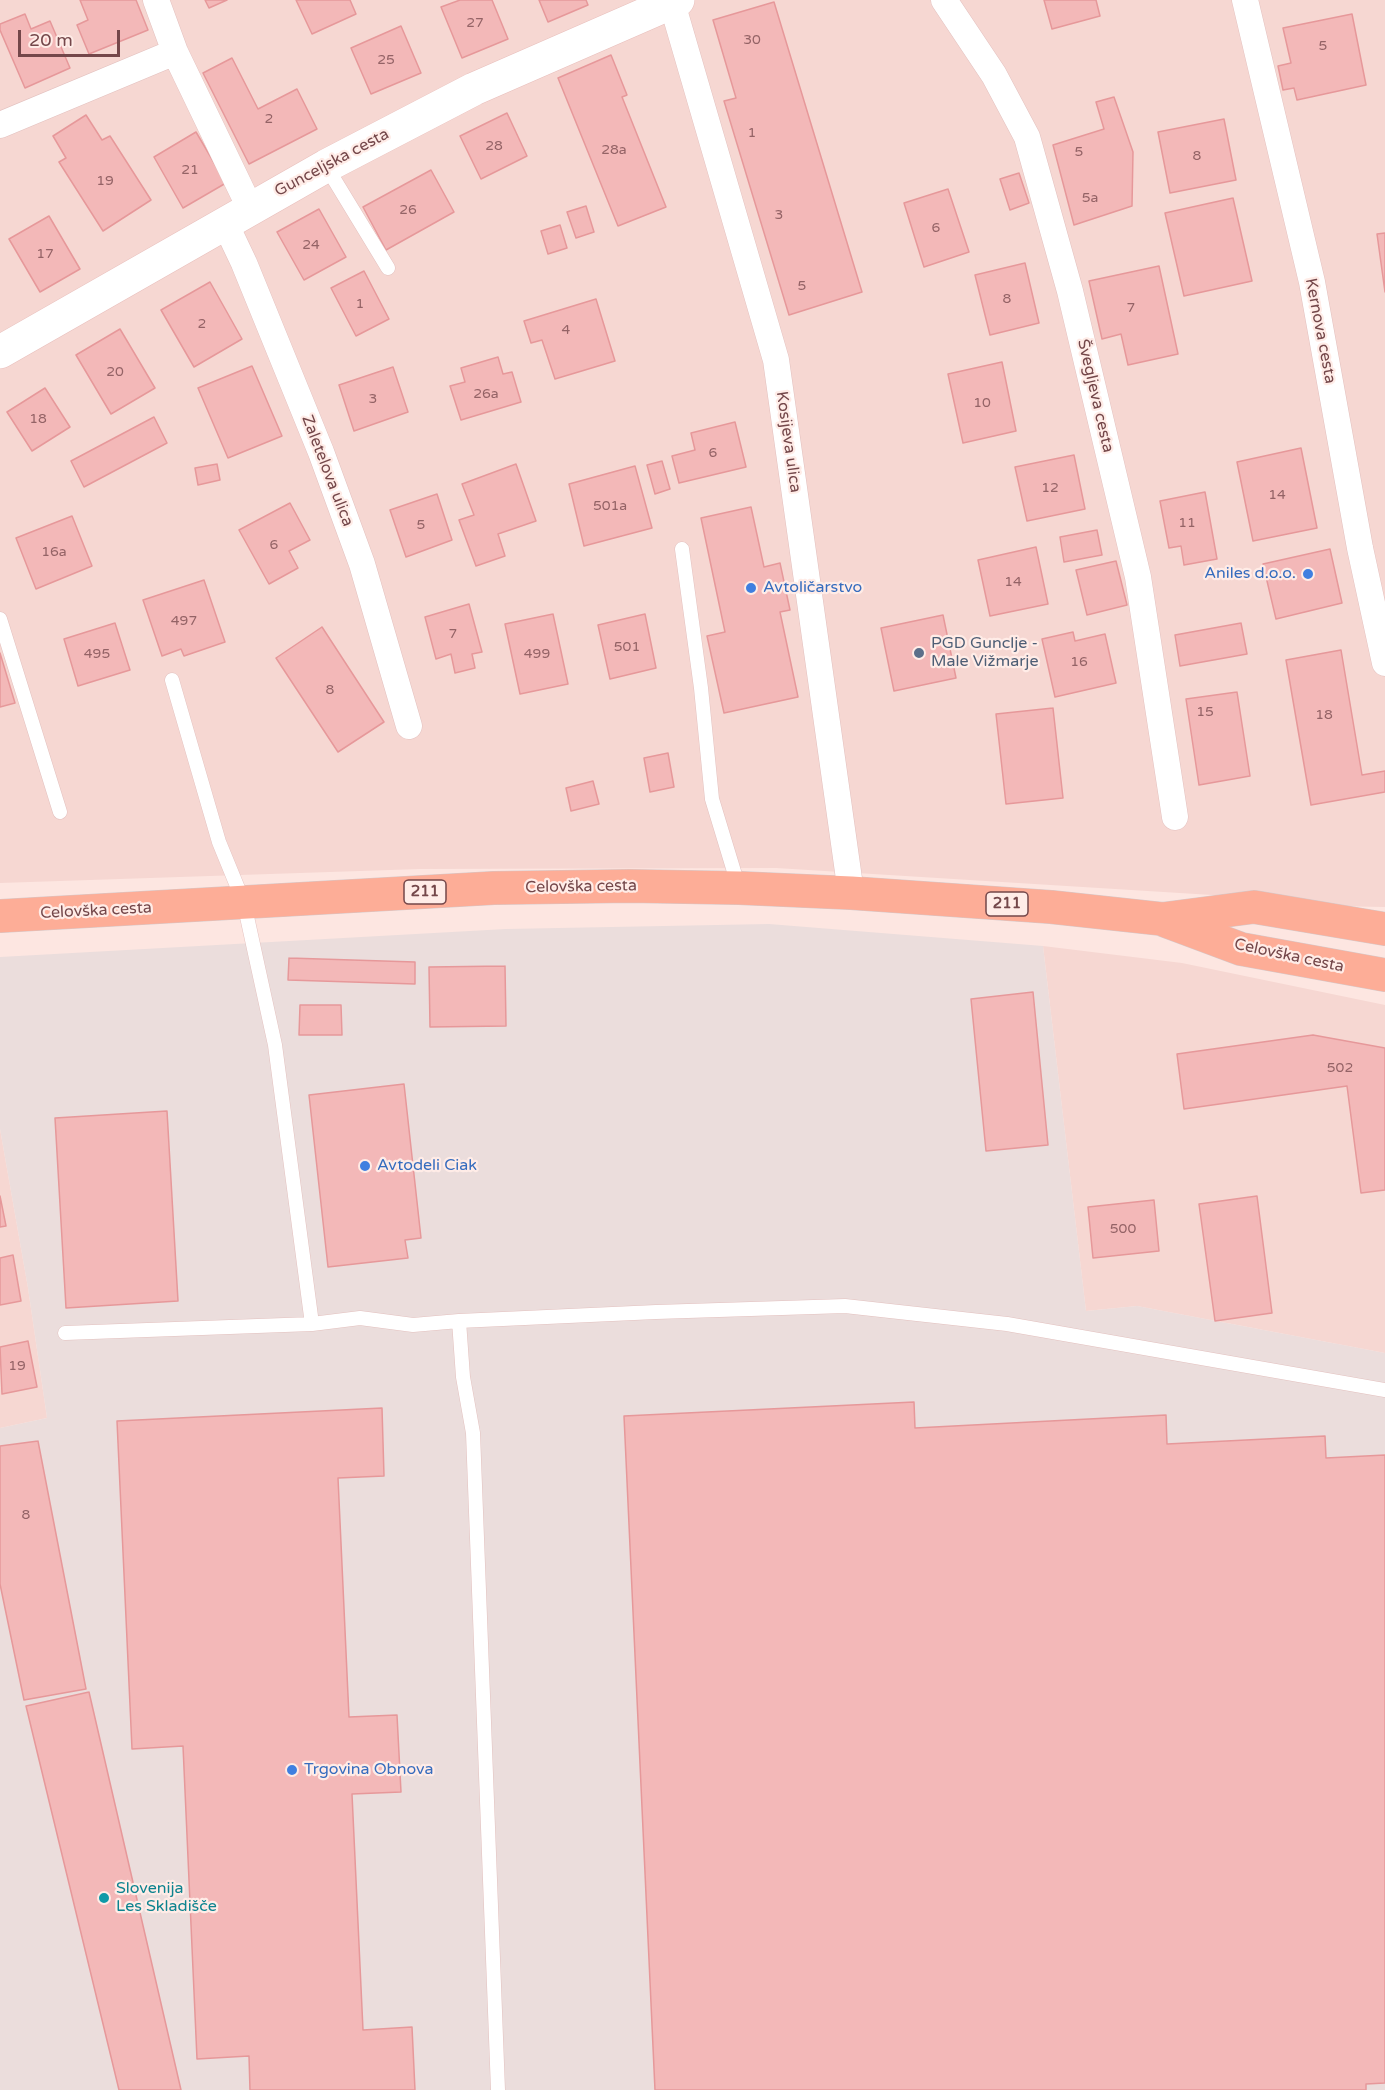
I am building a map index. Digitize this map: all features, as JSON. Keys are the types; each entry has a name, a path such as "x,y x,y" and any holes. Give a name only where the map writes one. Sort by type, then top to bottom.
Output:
{"main road":[{"name":"Celovška cesta","path":"0,916 494,888 630,886 851,893 1051,907 1162,919 1254,907 1385,929"},
{"name":"Celovška cesta","path":"1162,919 1241,949 1385,975"}],"street":[{"name":"Zaletelova ulica","path":"156,0 237,216 244,263 321,452 362,564 409,726"},
{"name":"Švegljeva cesta","path":"944,0 994,75 1027,137 1070,291 1138,577 1175,817"},
{"name":"Kernova cesta","path":"1245,0 1312,282 1360,548 1385,663"},
{"name":"Gunceljska cesta","path":"0,352 326,166 474,88 675,1"},
{"name":"Kosijeva ulica","path":"675,1 776,360 851,893"},
{"path":"0,125 175,52"}],"lane":[{"path":"326,166 388,268"},
{"path":"682,549 701,688 712,799 739,888"},
{"path":"0,619 60,812"},
{"path":"172,680 219,842 244,903 275,1046 312,1324"},
{"path":"66,1333 312,1324 360,1318 413,1324 845,1305 1007,1324 1385,1390"},
{"path":"459,1321 463,1377 473,1433 498,2090"}],"shaded area":[{"path":"0,0 1385,0 1385,907 1327,906 1212,895 776,868 420,869 0,883"},
{"path":"769,924 1043,946 1086,1311 1137,1306 1385,1353 1385,2090 0,2090 0,1428 47,1418 28,1288 0,1129 0,957 506,929"},
{"path":"1043,946 1182,963 1385,1005 1385,1353 1137,1306 1086,1311"},
{"path":"0,1129 28,1288 47,1418 0,1428"}],"building":[{"path":"80,0 136,0 148,30 89,54 77,25 88,20"},
{"path":"205,0 227,0 209,8"},
{"path":"296,0 350,0 356,14 312,34"},
{"path":"460,0 492,0 508,39 462,58 441,7"},
{"path":"539,0 586,0 588,5 548,22"},
{"path":"1044,0 1096,0 1100,16 1052,29"},
{"path":"774,2 862,292 789,315 724,101 736,98 713,20"},
{"path":"25,14 31,29 50,21 70,68 25,88 0,30 0,24"},
{"path":"1352,14 1366,85 1297,100 1294,88 1283,90 1278,66 1291,63 1283,28"},
{"path":"401,26 421,73 371,94 351,48"},
{"path":"611,55 627,95 622,97 666,207 618,226 558,78"},
{"path":"232,58 258,109 297,89 317,129 249,164 203,73"},
{"path":"1114,97 1133,152 1132,206 1074,225 1053,145 1104,129 1096,102"},
{"path":"507,113 527,156 481,179 460,136"},
{"path":"86,115 102,140 110,136 151,200 103,231 59,162 66,158 53,136"},
{"path":"1224,119 1236,180 1170,193 1158,132"},
{"path":"196,132 226,183 183,208 154,157"},
{"path":"431,170 454,212 386,250 363,207"},
{"path":"1019,173 1029,203 1010,210 1000,179"},
{"path":"948,189 969,252 924,267 904,203"},
{"path":"1233,198 1252,281 1184,296 1165,213"},
{"path":"586,206 594,232 576,238 567,212"},
{"path":"319,209 346,257 304,280 277,232"},
{"path":"49,216 80,269 40,292 9,239"},
{"path":"560,225 567,248 548,254 541,231"},
{"path":"1385,233 1385,292 1377,234"},
{"path":"1025,263 1039,323 990,335 975,275"},
{"path":"1159,266 1178,354 1128,365 1121,334 1102,339 1089,281"},
{"path":"364,271 389,319 356,336 331,288"},
{"path":"210,282 242,339 194,367 161,310"},
{"path":"596,299 615,361 555,379 542,340 531,343 524,321"},
{"path":"120,329 155,388 111,414 76,355"},
{"path":"498,357 503,374 512,372 521,402 461,420 450,386 465,382 461,368"},
{"path":"1002,362 1016,431 963,443 948,374"},
{"path":"252,366 282,436 228,458 198,388"},
{"path":"393,367 408,412 354,431 339,385"},
{"path":"45,388 70,427 32,451 7,412"},
{"path":"154,417 167,443 84,487 71,461"},
{"path":"735,422 746,467 679,483 672,456 695,450 691,433"},
{"path":"1301,448 1317,528 1253,541 1237,462"},
{"path":"1074,455 1085,509 1027,521 1015,467"},
{"path":"662,461 670,489 655,494 647,465"},
{"path":"217,464 220,480 198,485 195,468"},
{"path":"516,464 536,521 498,534 505,556 476,566 459,520 474,515 462,484"},
{"path":"635,466 652,528 584,546 569,484"},
{"path":"1205,492 1217,559 1184,565 1181,546 1169,548 1160,501"},
{"path":"437,494 452,540 406,557 390,510"},
{"path":"290,503 310,540 289,551 298,568 269,584 239,530"},
{"name":"Avtoličarstvo","path":"751,507 764,567 780,563 790,610 780,612 798,697 724,713 707,636 725,632 701,518"},
{"path":"72,516 92,566 36,589 16,538"},
{"path":"1097,530 1102,555 1064,562 1060,537"},
{"path":"1036,547 1048,604 990,616 978,560"},
{"path":"1330,549 1342,603 1276,619 1263,564"},
{"path":"1116,561 1127,605 1087,615 1076,570"},
{"path":"204,580 225,642 184,656 181,649 162,656 143,600"},
{"path":"469,604 482,652 472,654 475,668 455,673 451,654 436,659 425,617"},
{"path":"553,614 568,684 520,694 505,624"},
{"path":"645,614 656,668 610,679 598,625"},
{"name":"PGD Gunclje - Male Vižmarje","path":"943,615 956,678 894,691 881,628"},
{"path":"115,623 130,670 78,686 64,639"},
{"path":"1241,623 1247,654 1180,666 1175,635"},
{"path":"322,627 384,722 338,752 276,658"},
{"path":"1073,632 1075,641 1105,634 1116,683 1055,697 1042,639"},
{"path":"1341,650 1362,775 1385,771 1385,792 1311,805 1286,660"},
{"path":"0,653 15,703 0,707"},
{"path":"1237,692 1250,776 1199,785 1186,699"},
{"path":"1053,708 1063,798 1006,804 996,714"},
{"path":"668,753 674,787 650,792 644,758"},
{"path":"593,781 599,804 571,811 566,788"},
{"path":"289,958 415,962 415,984 288,980"},
{"path":"505,966 506,1026 430,1027 429,967"},
{"path":"1033,992 1048,1145 986,1151 971,999"},
{"path":"300,1005 341,1005 342,1035 299,1035"},
{"path":"1313,1035 1385,1048 1385,1190 1361,1193 1347,1086 1184,1109 1177,1054"},
{"name":"Avtodeli Ciak","path":"404,1084 421,1238 405,1240 408,1258 328,1267 309,1095"},
{"path":"167,1111 178,1301 66,1308 55,1118"},
{"path":"0,1196 6,1226 0,1227"},
{"path":"1257,1196 1272,1313 1215,1321 1199,1204"},
{"path":"1154,1200 1159,1251 1093,1258 1088,1207"},
{"path":"13,1255 21,1301 0,1305 0,1258"},
{"path":"28,1341 37,1387 2,1394 0,1347"},
{"path":"914,1402 915,1428 1166,1415 1167,1444 1325,1436 1326,1458 1385,1455 1385,2083 1366,2084 1366,2090 655,2090 624,1416"},
{"name":"Trgovina Obnova","path":"382,1408 384,1476 338,1478 349,1717 397,1715 401,1792 352,1794 363,2030 412,2027 415,2090 250,2090 249,2056 197,2059 183,1746 132,1749 117,1421"},
{"path":"38,1441 86,1689 24,1700 0,1584 0,1446"},
{"name":"Slovenija Les Skladišče","path":"89,1692 181,2090 119,2090 26,1706"}],"place":[{"name":"Aniles d.o.o.","path":"1308,574"},
{"name":"Avtoličarstvo","path":"751,588"},
{"name":"PGD Gunclje - Male Vižmarje","path":"919,653"},
{"name":"Avtodeli Ciak","path":"365,1166"},
{"name":"Trgovina Obnova","path":"292,1770"},
{"name":"Slovenija Les Skladišče","path":"104,1898"}]}
